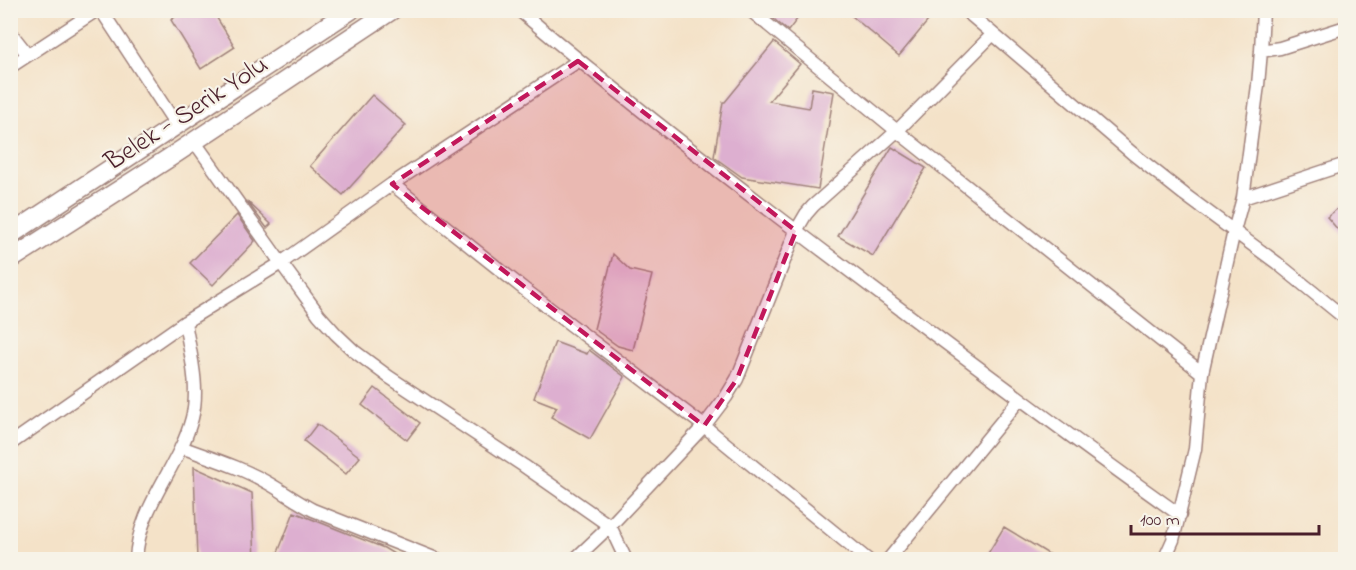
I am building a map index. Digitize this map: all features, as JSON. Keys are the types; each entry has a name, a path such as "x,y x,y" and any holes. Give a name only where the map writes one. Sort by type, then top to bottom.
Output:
{"main road":[{"name":"Belek - Serik Yolu","path":"10,235 351,10"},
{"name":"Belek - Serik Yolu","path":"10,260 392,10"}],"street":[{"path":"10,67 99,10 177,126"},
{"path":"519,10 579,61 796,231 1020,399 1180,515"},
{"path":"750,10 897,131 1202,373"},
{"path":"965,10 1132,153 1277,263 1346,319"},
{"path":"1164,560 1180,515 1195,449 1202,373 1243,198 1261,51 1263,10"},
{"path":"1261,51 1280,48 1346,27"},
{"path":"10,32 28,55"},
{"path":"574,560 610,526 705,426 726,397 737,379 796,231 806,214 897,131 993,34"},
{"path":"10,444 185,322 281,263 392,184 579,61"},
{"path":"194,141 319,315 342,339 371,365 610,526 626,560"},
{"path":"1243,198 1346,164"},
{"path":"392,184 524,289 705,426 868,560"},
{"path":"136,560 139,535 144,519 181,447 192,416 195,397 194,373 185,322"},
{"path":"888,560 1020,399"},
{"path":"181,447 267,483 313,510 439,560"}],"highlighted area":[{"path":"578,61 796,231 737,379 704,426 392,184"}],"building":[{"path":"185,10 212,10 235,47 201,69 171,20"},
{"path":"771,10 804,10 788,31 768,14"},
{"path":"845,10 937,10 899,56"},
{"path":"774,42 800,64 769,101 809,108 812,88 834,92 818,189 742,177 714,157 723,102"},
{"path":"372,95 406,125 343,195 310,166"},
{"path":"892,147 926,168 873,256 838,236"},
{"path":"1346,202 1346,239 1327,217"},
{"path":"248,203 271,224 267,228"},
{"path":"237,215 255,241 213,285 190,263"},
{"path":"613,254 630,270 652,275 633,350 618,346 594,329"},
{"path":"555,342 587,354 589,350 625,377 590,439 551,417 557,407 534,398"},
{"path":"375,388 420,423 407,440 362,405"},
{"path":"317,424 360,457 346,474 304,441"},
{"path":"194,467 252,493 255,560 197,560"},
{"path":"294,512 384,548 404,560 275,560"},
{"path":"1004,527 1042,550 1058,560 984,560"}]}
